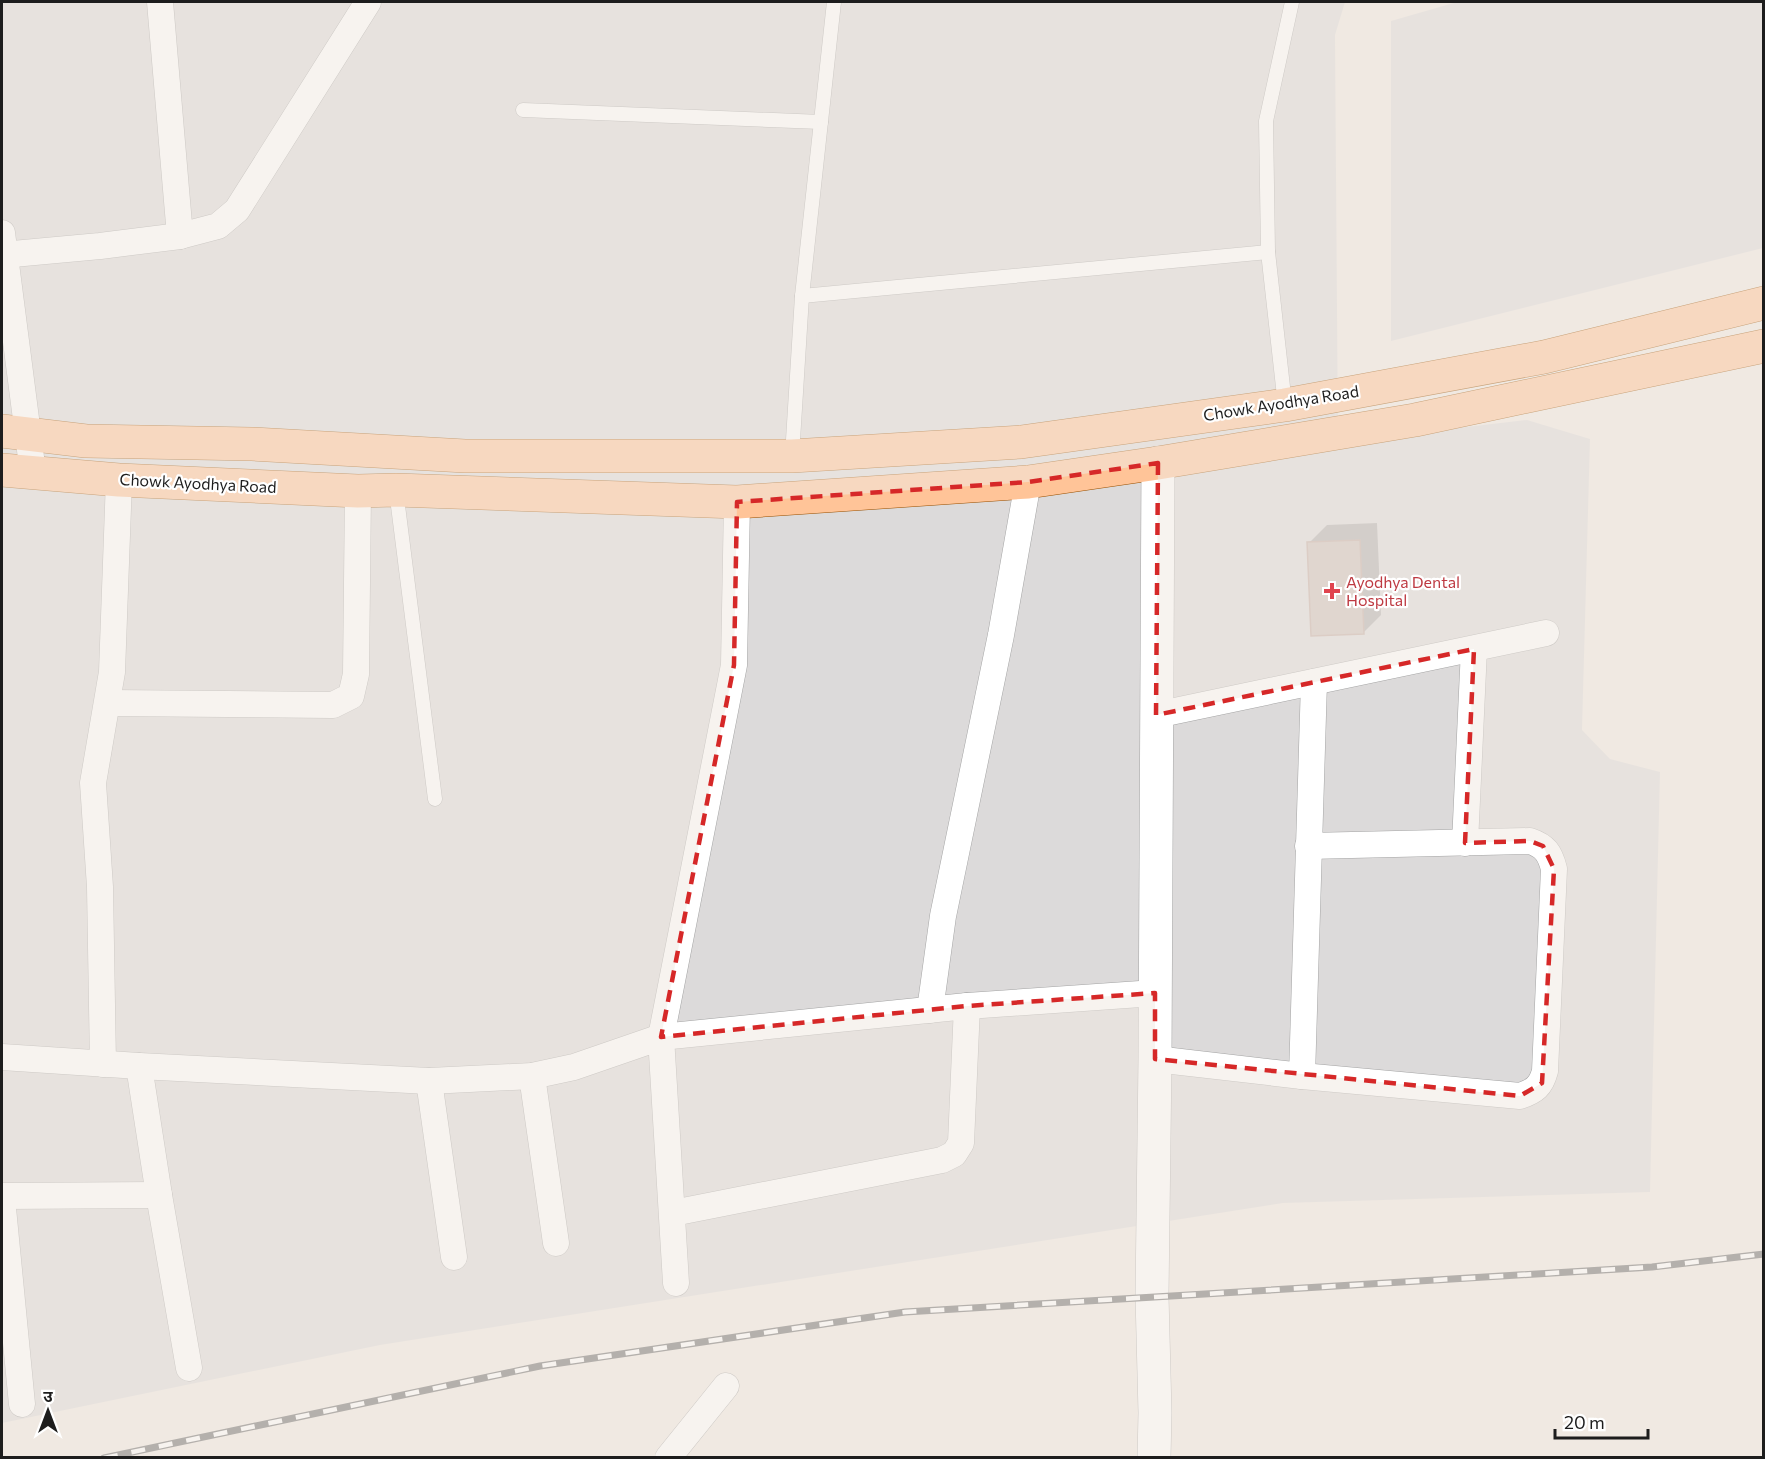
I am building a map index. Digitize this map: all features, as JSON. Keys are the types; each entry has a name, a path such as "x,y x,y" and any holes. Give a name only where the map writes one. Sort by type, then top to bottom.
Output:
{"main road":[{"name":"Chowk Ayodhya Road","path":"15,433 86,441 252,444 465,456 792,456 1021,442 1285,405 1544,357 1764,303"},
{"path":"1028,482 1158,463 1415,420 1764,346"},
{"name":"Chowk Ayodhya Road","path":"17,471 118,480 358,491 396,490 737,502 1028,482"}],"street":[{"path":"160,2 180,236"},
{"path":"17,471 3,248 100,246 180,236 218,226 237,210 368,2"},
{"path":"1154,1458 1152,1296 1158,463"},
{"path":"103,1064 100,887 93,783 112,672 118,480"},
{"path":"930,1010 943,916 1001,635 1028,482"},
{"path":"108,703 333,705 351,696 356,674 358,491"},
{"path":"676,1283 661,1037 734,665 737,502"},
{"path":"1156,716 1546,633"},
{"path":"1465,843 1474,649"},
{"path":"1302,1076 1314,682"},
{"path":"1155,1059 1302,1076 1520,1096 1533,1092 1542,1083 1545,1071 1554,869 1551,856 1543,846 1530,841 1308,846"},
{"path":"2,1057 429,1081 532,1076 574,1067 661,1037 967,1006 1155,993"},
{"path":"673,1213 942,1160 954,1154 961,1143 967,1006"},
{"path":"140,1066 159,1195 189,1368"},
{"path":"532,1076 556,1243"},
{"path":"429,1081 454,1257"},
{"path":"22,1404 2,1197 159,1195"},
{"path":"668,1458 726,1386"}],"lane":[{"path":"792,456 802,296 834,2"},
{"path":"1285,405 1268,252 1266,121 1292,2"},
{"path":"523,110 821,122"},
{"path":"802,296 1268,252"},
{"path":"396,490 435,799"}],"highlighted area":[{"path":"1158,463 1156,715 1474,649 1465,843 1530,841 1543,846 1554,869 1542,1083 1520,1096 1155,1059 1155,993 967,1006 661,1037 734,665 737,502 1028,482"}],"shaded area":[{"path":"2,2 1345,2 1335,35 1338,442 1527,420 1590,439 1582,730 1610,759 1660,772 1650,1192 1283,1203 380,1345 2,1423"},
{"path":"1457,2 1763,2 1763,248 1391,341 1391,21"}],"building":[{"path":"1360,540 1364,634 1311,636 1307,542"}],"railway":[{"path":"104,1458 540,1366 905,1312 1652,1267 1764,1254"}],"place":[{"name":"Ayodhya Dental Hospital","path":"1332,591"}]}
